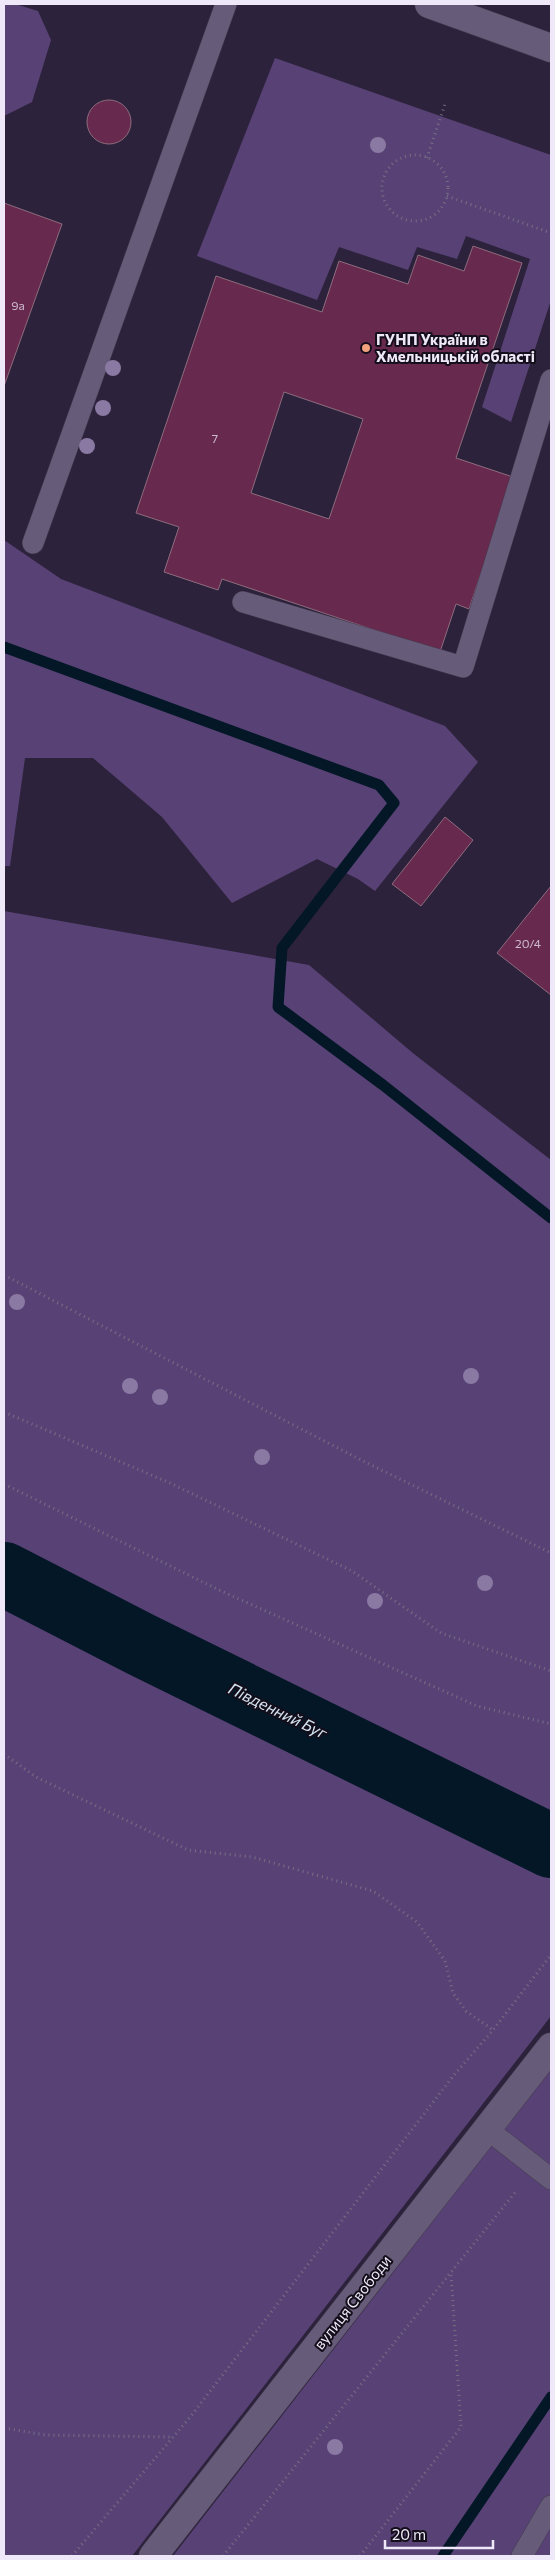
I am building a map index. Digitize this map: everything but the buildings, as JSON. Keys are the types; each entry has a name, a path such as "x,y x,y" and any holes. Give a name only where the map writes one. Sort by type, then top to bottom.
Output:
{"main road":[{"path":"429,4 551,48"},
{"name":"вулиця Свободи","path":"153,2556 545,2056"}],"lane":[{"path":"33,544 226,4"},
{"path":"243,602 463,667 551,380"},
{"path":"488,2128 544,2172"},
{"path":"522,2556 551,2506"}],"path":[{"path":"427,158 446,100"},
{"path":"408,156 427,158 434,161 444,173 448,188 447,196 438,212 422,221 403,219 389,208 382,190 386,172 392,165 408,156"},
{"path":"447,196 551,234"},
{"path":"4,1276 363,1461 551,1553"},
{"path":"4,1412 170,1483 352,1571 441,1633 551,1670"},
{"path":"4,1484 219,1590 477,1706 551,1724"},
{"path":"4,1754 36,1777 188,1850 252,1857 374,1891 417,1922 445,1962 453,1993 466,2011 493,2030"},
{"path":"72,2556 173,2437 454,2075 493,2030 551,1955"},
{"path":"223,2556 533,2174 544,2172"},
{"path":"360,2556 461,2427 451,2273"},
{"path":"4,2428 45,2435 173,2437"}],"shaded area":[{"path":"4,4 15,4 38,11 51,40 32,102 6,115 4,115"},
{"path":"275,58 551,155 551,300 511,422 482,407 530,259 466,236 457,259 417,247 408,270 339,247 317,300 197,256"},
{"path":"4,540 61,579 445,726 478,762 375,891 358,879 317,859 232,903 162,817 93,758 25,758 10,866 4,866"},
{"path":"4,911 309,965 414,1054 551,1160 551,2016 132,2556 4,2556"},
{"path":"551,2069 551,2556 173,2556"}],"waterway":[{"path":"4,647 379,785 394,803 282,948 278,1007 383,1085 551,1218"},
{"name":"Південний Буг","path":"4,1574 142,1645 551,1846"},
{"path":"443,2556 551,2397"}],"place":[{"name":"ГУНП України в Хмельницькій області","path":"366,348"}]}
